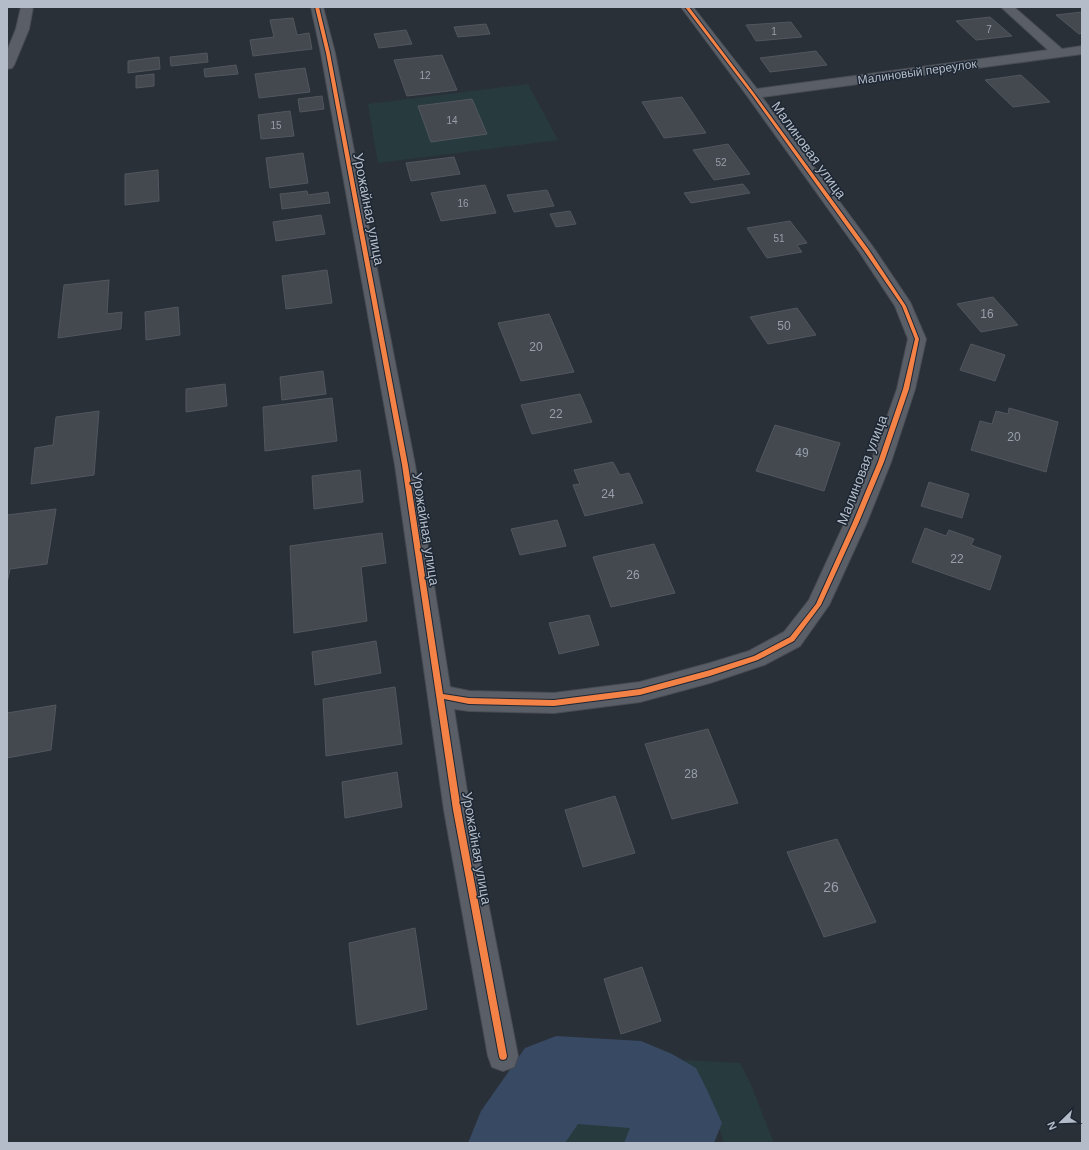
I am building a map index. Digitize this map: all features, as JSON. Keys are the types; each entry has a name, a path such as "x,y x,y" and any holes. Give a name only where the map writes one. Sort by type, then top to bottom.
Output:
{"street":[{"path":"7,65 20,36 27,15 27,7"},
{"name":"Урожайная улица","path":"317,7 328,53 405,465 457,810 503,1056"},
{"name":"Малиновая улица","path":"440,696 469,701 554,703 640,692 710,673 756,658 792,639 818,605 856,522 880,462 906,389 917,339 904,306 753,94 687,7"},
{"path":"1007,7 1060,53"},
{"name":"Малиновый переулок","path":"753,94 1082,50"}],"green space":[{"path":"528,84 558,140 378,163 368,104"},
{"path":"684,1060 740,1063 751,1085 774,1143 724,1143 710,1101"},
{"path":"587,1097 650,1128 649,1143 534,1143 560,1114"}],"building":[{"path":"1082,12 1082,33 1079,34 1056,15"},
{"path":"990,17 1012,36 976,40 956,21"},
{"path":"293,18 297,35 309,33 312,49 253,56 250,40 274,37 270,20"},
{"path":"791,22 802,37 756,41 746,25"},
{"path":"486,24 490,34 458,37 454,27"},
{"path":"406,30 412,44 379,48 374,34"},
{"path":"816,51 827,65 770,72 760,58"},
{"path":"207,53 208,62 171,66 170,57"},
{"path":"442,55 457,90 407,96 394,60"},
{"path":"159,57 160,69 128,73 128,61"},
{"path":"236,65 238,74 205,77 204,69"},
{"path":"305,68 310,92 259,98 255,74"},
{"path":"154,74 154,86 136,88 136,76"},
{"path":"1021,75 1050,102 1013,107 985,80"},
{"path":"322,96 324,109 300,112 298,99"},
{"path":"682,97 706,133 664,138 642,102"},
{"path":"472,99 487,134 431,142 418,106"},
{"path":"290,111 294,136 261,139 258,115"},
{"path":"728,144 750,174 714,180 693,150"},
{"path":"303,153 308,183 270,188 266,158"},
{"path":"454,157 460,174 411,181 406,163"},
{"path":"158,170 159,201 125,205 125,174"},
{"path":"743,184 750,193 691,203 684,193"},
{"path":"485,185 496,213 441,221 431,193"},
{"path":"547,190 554,206 514,212 507,195"},
{"path":"307,191 308,195 328,192 330,203 282,209 280,194"},
{"path":"570,211 576,224 556,227 550,214"},
{"path":"321,215 325,234 276,241 273,222"},
{"path":"790,221 807,243 797,245 802,252 767,258 747,228"},
{"path":"327,270 332,303 286,309 282,276"},
{"path":"109,280 107,314 122,312 121,329 58,338 64,285"},
{"path":"993,297 1018,325 981,332 957,304"},
{"path":"178,307 180,335 146,340 145,312"},
{"path":"797,308 816,335 768,344 750,317"},
{"path":"549,314 574,372 521,381 498,323"},
{"path":"971,344 1005,355 995,381 960,370"},
{"path":"323,371 326,394 282,400 280,377"},
{"path":"225,384 227,406 186,412 186,389"},
{"path":"580,394 592,422 532,434 521,405"},
{"path":"332,398 337,441 265,451 263,407"},
{"path":"1009,408 1058,422 1046,472 971,450 980,421 992,424 996,411 1008,414"},
{"path":"99,411 94,475 31,484 35,448 53,445 56,417"},
{"path":"775,425 840,443 824,491 756,471"},
{"path":"613,462 620,475 629,473 643,503 585,516 573,485 580,484 574,470"},
{"path":"360,470 363,502 314,509 312,476"},
{"path":"929,482 969,494 962,518 921,506"},
{"path":"56,509 47,564 10,569 7,583 7,515"},
{"path":"557,520 566,546 520,555 511,529"},
{"path":"925,528 946,536 949,530 974,539 971,545 1001,556 990,590 912,562"},
{"path":"382,533 386,563 361,567 367,621 294,633 290,546"},
{"path":"654,544 675,593 611,607 593,557"},
{"path":"589,615 599,645 559,654 549,623"},
{"path":"376,641 381,673 315,685 312,652"},
{"path":"395,687 402,744 326,756 323,699"},
{"path":"56,705 51,750 7,758 7,713"},
{"path":"708,729 738,803 672,819 645,744"},
{"path":"397,772 402,807 345,818 342,782"},
{"path":"615,796 635,853 583,867 565,810"},
{"path":"837,839 876,922 824,937 787,852"},
{"path":"415,928 427,1009 357,1025 349,943"},
{"path":"642,967 661,1021 621,1034 604,979"}],"waterway":[{"path":"513,1143 556,1079 641,1085 665,1099 677,1123 669,1143"}],"cycle path":[{"path":"317,7 328,53 405,465 457,810 503,1056"},
{"path":"440,696 469,701 554,703 640,692 710,673 756,658 792,639 818,605 856,522 881,462 906,389 917,339 904,306 867,251 753,94 687,7"}]}
